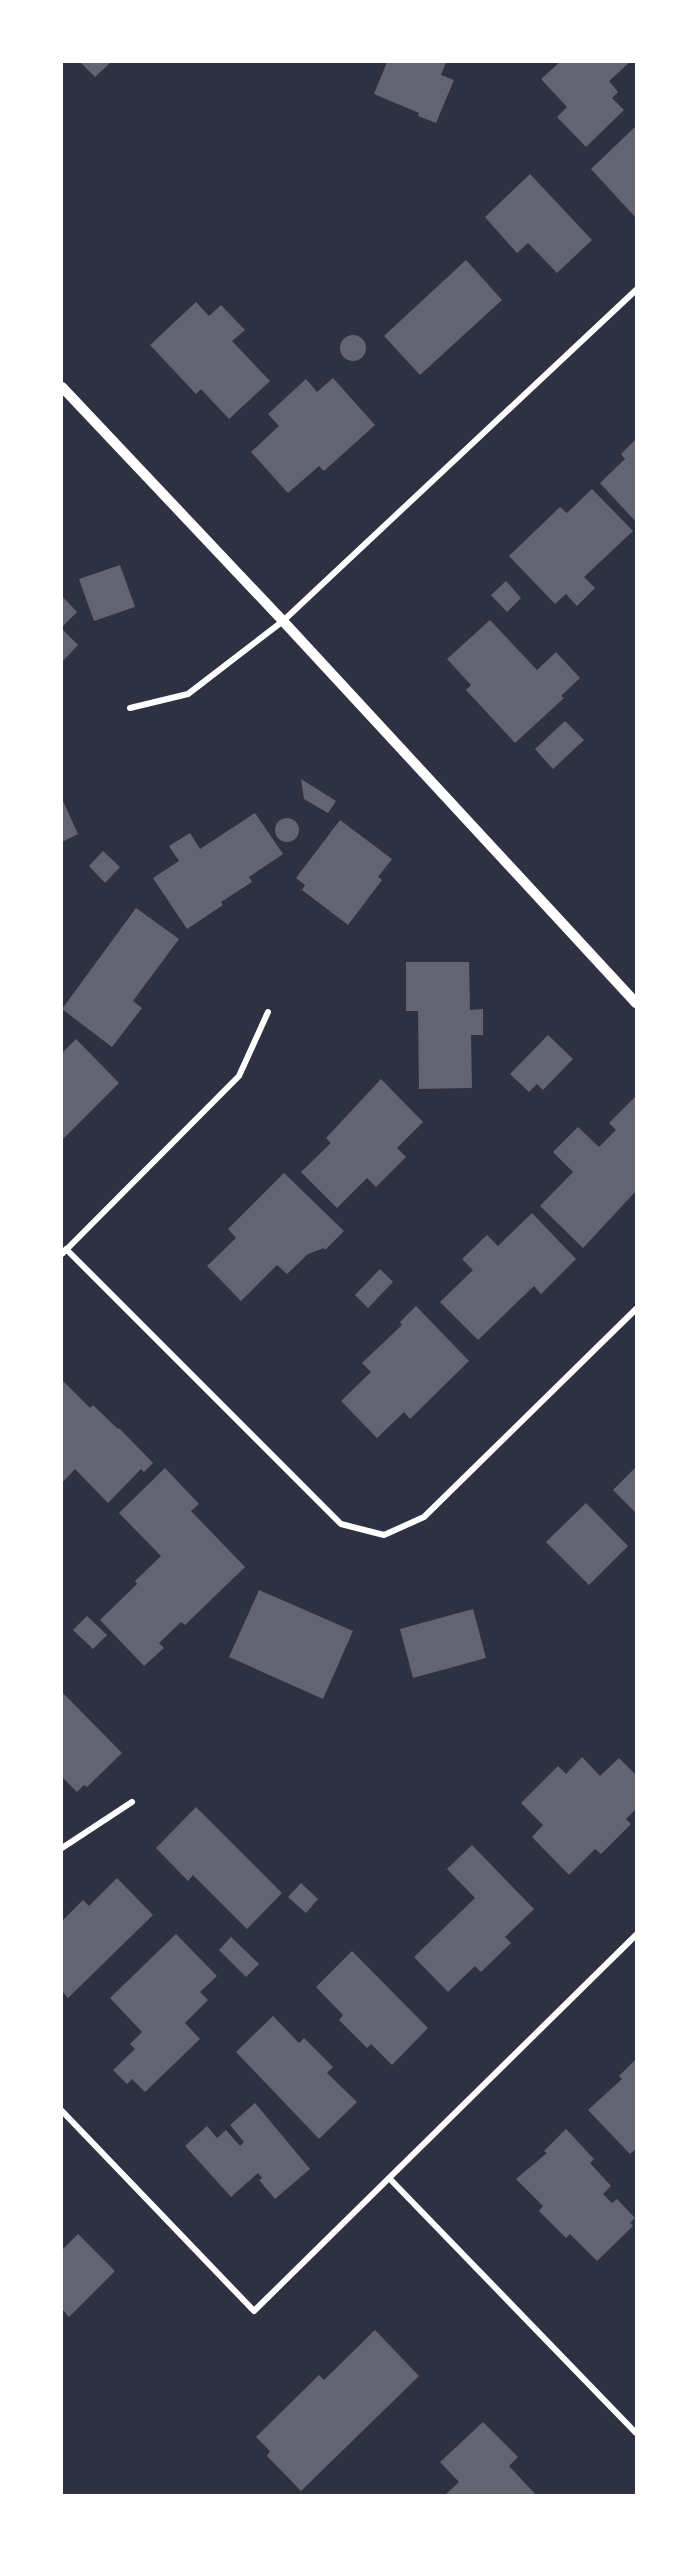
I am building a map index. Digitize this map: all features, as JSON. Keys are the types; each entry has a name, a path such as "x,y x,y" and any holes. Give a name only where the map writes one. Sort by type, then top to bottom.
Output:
{"street":[{"path":"130,708 188,694 283,621 636,290"},
{"path":"62,387 283,621 636,1003"},
{"path":"268,1012 239,1076 64,1252 341,1524 384,1535 424,1517 636,1310"},
{"path":"62,1848 132,1802"},
{"path":"62,2111 254,2311 636,1935"},
{"path":"390,2179 636,2433"}],"building":[{"path":"80,62 111,62 95,77"},
{"path":"387,62 446,62 441,75 454,80 436,123 418,116 419,113 374,94"},
{"path":"560,62 630,62 609,81 618,92 612,98 624,110 586,147 557,117 567,107 541,79"},
{"path":"636,126 636,218 591,169"},
{"path":"530,174 592,240 557,273 528,243 517,253 485,217"},
{"path":"466,260 502,300 420,375 384,336"},
{"path":"196,302 209,316 221,305 245,330 232,341 270,381 229,419 201,389 196,394 150,345"},
{"path":"353,335 362,339 366,348 362,357 353,361 344,357 340,348 344,339"},
{"path":"333,378 375,425 324,471 319,466 288,493 251,452 279,426 268,414 306,379 317,392"},
{"path":"636,439 636,522 600,483 625,459 621,454"},
{"path":"592,489 633,531 584,577 595,588 577,606 566,594 555,604 509,556 560,507 567,513"},
{"path":"120,565 135,607 94,621 79,579"},
{"path":"506,581 521,598 507,612 491,595"},
{"path":"62,596 77,612 62,627"},
{"path":"490,620 537,670 556,652 580,678 561,696 564,698 515,743 466,690 471,685 447,659"},
{"path":"62,629 78,645 62,662"},
{"path":"565,721 584,740 553,769 535,749"},
{"path":"301,779 336,801 328,813 304,799"},
{"path":"62,799 78,834 62,842"},
{"path":"255,813 283,854 249,877 252,882 221,902 223,905 187,929 153,878 179,861 169,846 190,833 200,849"},
{"path":"287,818 292,819 298,825 298,835 292,841 287,842 282,841 276,835 275,830 276,825 282,819"},
{"path":"340,820 392,859 378,877 382,880 348,925 302,890 305,885 296,878"},
{"path":"103,851 120,867 105,883 89,866"},
{"path":"136,908 179,939 133,1001 142,1008 112,1047 62,1009"},
{"path":"406,962 469,962 470,1010 483,1009 483,1035 471,1035 472,1088 419,1089 418,1011 406,1011"},
{"path":"548,1035 573,1059 543,1090 537,1084 529,1092 510,1074"},
{"path":"76,1039 119,1083 62,1140 62,1053"},
{"path":"381,1079 423,1122 397,1148 406,1157 376,1187 367,1178 337,1208 301,1172 331,1143 326,1138"},
{"path":"636,1096 636,1191 583,1248 540,1206 573,1172 553,1152 578,1127 599,1147 616,1130 609,1123"},
{"path":"284,1173 344,1231 325,1250 324,1248 308,1254 287,1274 277,1265 241,1301 207,1266 236,1238 228,1229"},
{"path":"532,1213 576,1259 541,1294 534,1286 478,1340 440,1302 473,1270 462,1259 487,1235 498,1246"},
{"path":"380,1269 393,1282 368,1308 355,1295"},
{"path":"416,1306 469,1361 410,1419 404,1412 377,1438 341,1401 371,1372 362,1363 402,1325 400,1322"},
{"path":"62,1380 90,1408 93,1405 119,1428 153,1463 144,1472 141,1469 108,1503 75,1469 62,1483"},
{"path":"636,1467 636,1513 613,1490"},
{"path":"165,1468 199,1504 191,1511 245,1567 185,1625 181,1622 159,1643 164,1648 144,1666 100,1620 137,1584 135,1581 161,1556 119,1513"},
{"path":"586,1503 628,1546 589,1585 546,1542"},
{"path":"259,1590 353,1631 323,1699 229,1657"},
{"path":"473,1609 486,1658 413,1678 400,1629"},
{"path":"87,1616 107,1635 93,1649 73,1630"},
{"path":"62,1692 122,1753 87,1787 84,1785 77,1792 62,1777"},
{"path":"582,1757 600,1776 619,1758 636,1775 636,1809 626,1819 631,1824 601,1854 595,1849 569,1875 532,1837 543,1825 521,1803 558,1766 566,1774"},
{"path":"196,1807 282,1893 247,1929 193,1875 188,1881 156,1848"},
{"path":"472,1845 534,1909 505,1937 511,1943 481,1972 475,1966 448,1992 414,1957 475,1898 447,1869"},
{"path":"117,1878 153,1915 68,1998 62,1991 62,1921 83,1900 89,1906"},
{"path":"301,1883 318,1899 306,1913 288,1897"},
{"path":"176,1934 217,1976 200,1992 208,2000 185,2023 200,2039 145,2092 132,2079 127,2084 113,2070 135,2049 130,2044 142,2032 110,1998"},
{"path":"231,1937 259,1964 246,1977 219,1950"},
{"path":"352,1951 428,2028 392,2065 371,2044 367,2048 339,2020 343,2015 316,1987"},
{"path":"273,2016 299,2043 304,2038 333,2067 327,2073 357,2102 319,2139 236,2052"},
{"path":"636,2059 636,2149 630,2154 588,2110 622,2079 619,2076"},
{"path":"255,2103 310,2169 275,2199 259,2180 262,2178 258,2173 231,2197 185,2146 207,2126 217,2138 226,2130 240,2146 244,2142 230,2125"},
{"path":"566,2129 594,2159 590,2163 611,2186 603,2194 612,2203 617,2199 635,2218 630,2223 633,2226 597,2261 570,2234 566,2238 539,2211 543,2206 516,2179 547,2153 544,2151"},
{"path":"78,2234 115,2271 69,2317 62,2309 62,2250"},
{"path":"375,2330 419,2376 301,2491 267,2456 270,2451 256,2437 319,2375 324,2380"},
{"path":"483,2422 518,2457 509,2466 537,2496 444,2496 459,2482 440,2462"}]}
